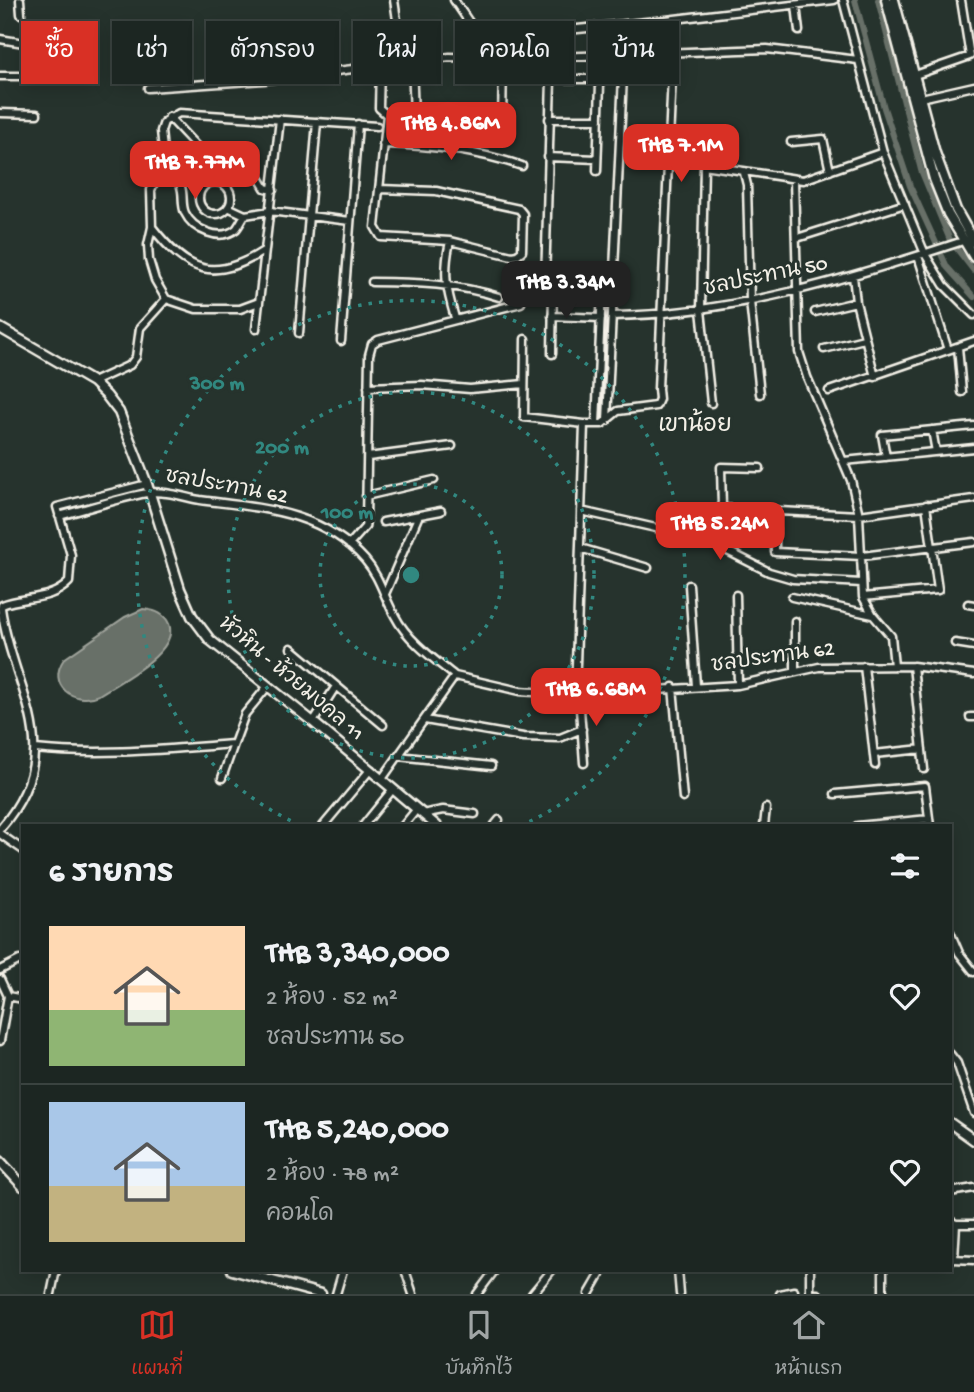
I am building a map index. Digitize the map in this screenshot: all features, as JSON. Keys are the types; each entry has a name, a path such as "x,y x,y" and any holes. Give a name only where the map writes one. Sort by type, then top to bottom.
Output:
{"street":[{"path":"20,0 21,14"},
{"path":"394,0 397,21"},
{"path":"456,0 469,21"},
{"path":"574,29 834,0"},
{"path":"843,0 883,152 905,204 948,350"},
{"path":"886,0 934,180 963,242 974,257"},
{"path":"894,0 935,153 956,210 971,231 974,242"},
{"path":"915,75 970,56 961,0"},
{"path":"796,5 799,31"},
{"path":"0,39 30,44 32,76 0,76"},
{"path":"679,52 785,50 858,60"},
{"path":"148,88 264,80 353,69"},
{"path":"379,189 447,193 514,208 523,214 523,248 517,255 450,241 381,237 375,228 383,144 387,115 379,108 380,84"},
{"path":"413,84 414,116"},
{"path":"502,125 503,84"},
{"path":"551,84 545,282 553,287 602,289 596,424"},
{"path":"597,172 600,84"},
{"path":"607,421 623,84"},
{"path":"525,339 524,417 596,424 607,421 618,411 648,408 658,402 672,84"},
{"path":"921,98 974,86"},
{"path":"0,113 37,114"},
{"path":"245,215 236,229 223,234 211,234 197,228 187,218 183,210 181,187 164,159 161,131 169,117 179,113 377,126"},
{"path":"169,117 198,148 213,155 241,158 254,169 265,188 273,190"},
{"path":"256,329 280,119"},
{"path":"549,119 599,119"},
{"path":"299,333 317,121"},
{"path":"341,341 358,124"},
{"path":"791,142 823,139 830,171"},
{"path":"383,144 444,147 500,158 522,166"},
{"path":"711,403 701,310 704,165 706,153 713,148"},
{"path":"704,165 803,180 883,152"},
{"path":"548,157 597,159"},
{"path":"164,159 151,190 152,226 148,245 155,280 166,299 196,309 219,310 240,309 259,302"},
{"path":"744,173 747,185 750,301 760,394"},
{"path":"793,180 799,291 799,352 807,377 844,461 856,499 863,597 873,615 891,636 894,666"},
{"path":"211,183 225,186 230,195 228,207 218,213 206,211 199,198 202,189 211,183"},
{"path":"797,238 905,204"},
{"path":"228,207 245,215 270,211 350,221"},
{"path":"152,226 179,258 202,268 224,270 244,264 265,250"},
{"path":"450,241 445,263 445,285 455,318"},
{"name":"ชลประทาน 50","path":"612,316 661,315 701,310 799,291 963,242"},
{"path":"921,255 944,285 974,315"},
{"path":"853,276 864,339 875,377"},
{"path":"372,282 445,285 499,297"},
{"path":"552,354 553,287"},
{"path":"93,382 130,365 136,357 140,328 166,299"},
{"path":"815,312 856,302"},
{"path":"349,545 365,527 369,355 372,344 402,332 521,303"},
{"path":"552,316 601,318"},
{"name":"หัวหิน - ห้วยมงคล 11","path":"0,328 93,382 106,394 118,412 148,488 172,566 192,616 210,640 435,824"},
{"path":"824,348 864,339"},
{"path":"829,391 974,341"},
{"path":"958,347 962,392"},
{"path":"368,387 422,385 470,390 524,383"},
{"path":"584,424 577,695 584,763"},
{"path":"886,457 882,435 974,426"},
{"path":"932,430 936,452"},
{"path":"368,457 452,446"},
{"path":"844,461 974,448"},
{"path":"760,468 721,467 722,508 859,515 974,499"},
{"path":"366,496 434,480"},
{"path":"21,848 0,832 27,789 33,770 35,749 1,608 13,601 51,595 69,582 71,555 57,507 148,488"},
{"name":"ชลประทาน 62","path":"148,488 285,514 317,523 334,532 373,569 396,618 406,632 455,676 520,691 577,695 738,685 819,667 913,666 974,674"},
{"path":"863,597 938,590 926,505"},
{"path":"383,522 441,511"},
{"path":"581,511 704,539 769,572 793,579 862,583"},
{"path":"775,511 775,552 862,556 974,542"},
{"path":"385,593 419,515"},
{"path":"580,548 648,568"},
{"path":"689,585 696,686"},
{"path":"736,595 738,685"},
{"path":"792,597 873,615"},
{"path":"794,671 795,621"},
{"path":"955,643 974,646"},
{"path":"291,648 383,725"},
{"path":"864,666 875,765"},
{"path":"913,666 925,769"},
{"path":"382,779 455,676"},
{"path":"222,778 245,714 268,686"},
{"path":"313,722 336,686"},
{"path":"673,687 683,798"},
{"path":"425,720 523,737 560,738 582,729"},
{"path":"35,749 132,752 234,744"},
{"path":"874,754 922,749"},
{"path":"398,756 491,766"},
{"path":"325,824 370,769"},
{"path":"835,794 925,786 929,822 893,824"},
{"path":"365,824 393,789"},
{"path":"764,824 766,808"},
{"path":"405,824 420,811 443,810 475,814"},
{"path":"952,937 958,953 974,972"},
{"path":"952,955 958,953"},
{"path":"0,970 20,960"},
{"path":"0,979 8,996 0,1041"},
{"path":"8,996 21,999"},
{"path":"952,1057 957,1063 974,1112"},
{"path":"952,1124 974,1140"},
{"path":"0,1161 21,1184"},
{"path":"952,1192 974,1188"},
{"path":"974,1224 953,1223 952,1259 974,1260"},
{"path":"51,1294 56,1272"},
{"path":"239,1272 321,1294"},
{"path":"336,1294 342,1272"},
{"path":"406,1272 413,1294"},
{"path":"477,1294 494,1272"},
{"path":"532,1294 550,1272"},
{"path":"589,1294 602,1272"},
{"path":"678,1272 680,1294"},
{"path":"810,1272 810,1294 818,1294"},
{"path":"883,1272 883,1294"},
{"path":"780,1294 794,1292"}],"shaded area":[{"path":"143,609 156,612 167,620 170,631 167,642 159,653 147,664 99,695 80,698 65,691 58,677 64,659 125,617"}],"waterway":[{"path":"855,0 884,108 910,186 947,267 974,297"},
{"path":"878,0 921,170 950,240 974,271"}],"district":[{"name":"เขาน้อย","path":"695,426"}]}
